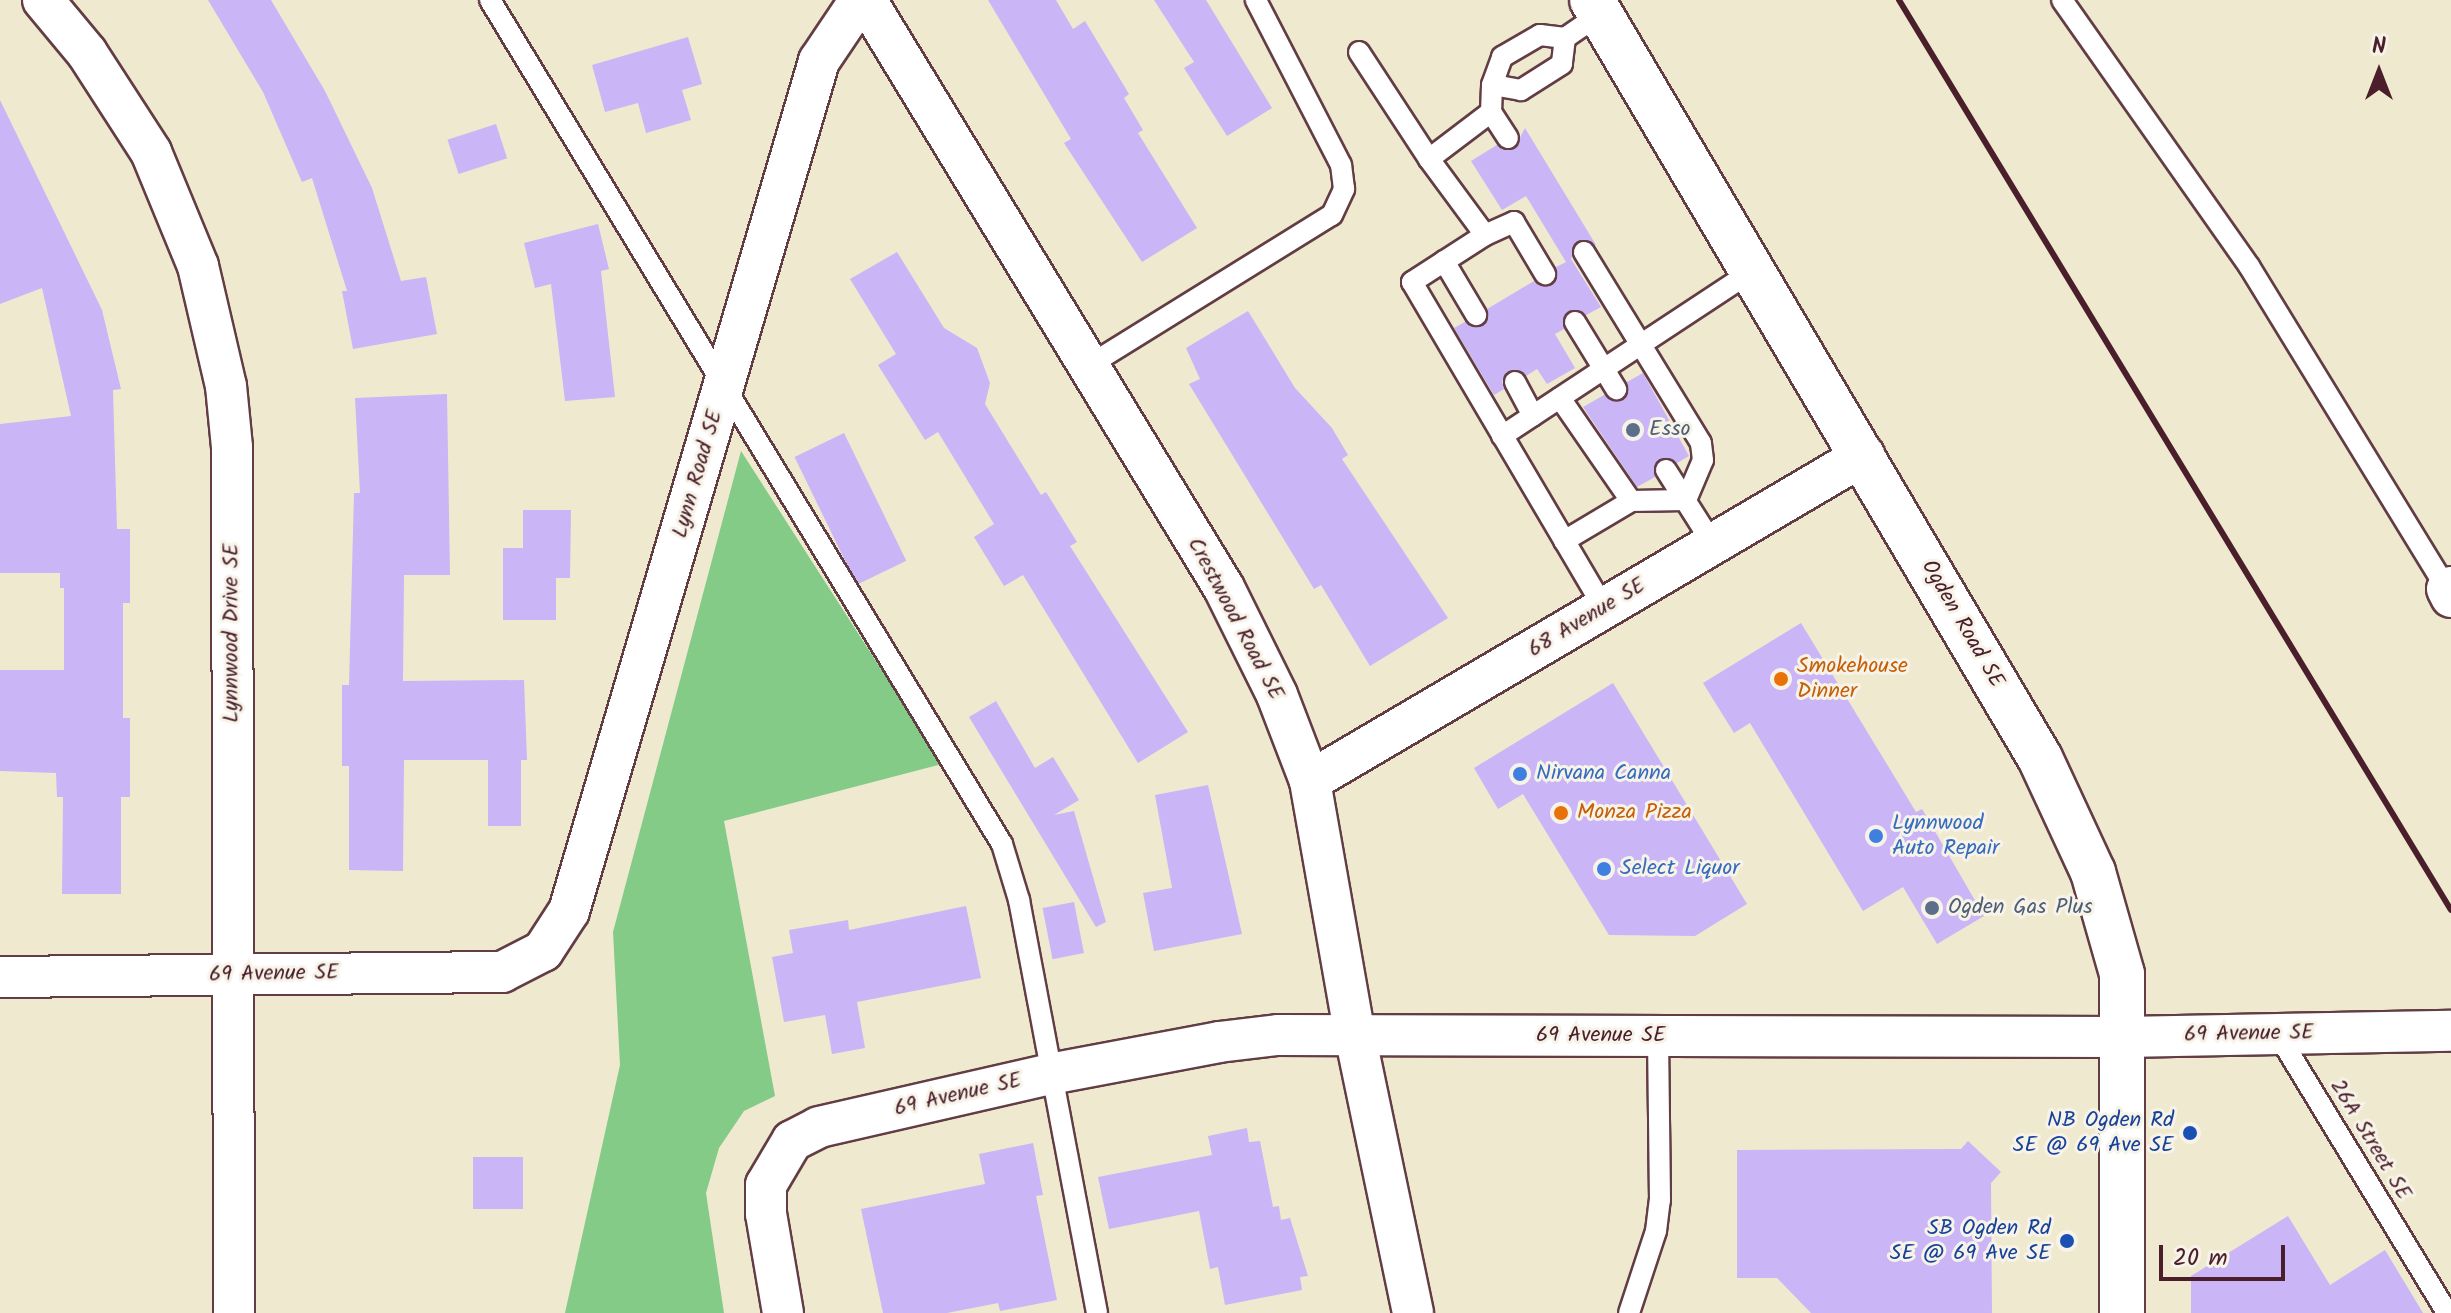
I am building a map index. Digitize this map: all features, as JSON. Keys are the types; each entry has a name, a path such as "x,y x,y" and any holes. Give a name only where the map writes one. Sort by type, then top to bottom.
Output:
{"street":[{"name":"Lynnwood Drive SE","path":"43,0 87,53 151,152 198,266 217,340 232,447 234,1313"},
{"name":"Lynn Road SE","path":"543,951 569,911 819,61 860,0"},
{"name":"Crestwood Road SE","path":"866,0 1224,588 1277,695 1310,781 1355,1035 1413,1313"},
{"name":"Ogden Road SE","path":"1596,7 1864,455 2066,809 2110,920 2122,974 2122,1313"},
{"name":"68 Avenue SE","path":"1310,781 1864,455"},
{"name":"69 Avenue SE","path":"0,977 502,972 543,951"},
{"name":"69 Avenue SE","path":"783,1313 766,1214 766,1185 792,1141 819,1127 1050,1074 1219,1042 1355,1035 2124,1037 2451,1031"}],"lane":[{"path":"490,0 1002,844 1019,900 1097,1313"},
{"path":"1088,366 1332,215 1344,189 1341,165 1256,0"},
{"path":"2062,0 2249,266 2450,591"},
{"path":"1492,85 1521,90 1562,64 1565,38 1596,7"},
{"path":"1508,138 1491,112 1492,85 1502,57 1540,35 1565,38"},
{"path":"1359,52 1429,159 1485,235"},
{"path":"1429,159 1491,112"},
{"path":"1545,274 1514,222 1485,235 1412,282 1604,608"},
{"path":"1584,252 1644,342 1701,443 1703,460 1686,500"},
{"path":"1444,261 1476,315"},
{"path":"1502,436 1754,270"},
{"path":"1575,322 1616,389"},
{"path":"1515,382 1533,416"},
{"path":"1560,398 1631,501"},
{"path":"1666,470 1713,544"},
{"path":"1564,541 1631,501 1686,500"},
{"name":"26A Street SE","path":"2277,1033 2447,1313"},
{"path":"1629,1313 1656,1231 1660,1200 1658,1037"}],"green space":[{"path":"741,451 942,764 724,821 775,1096 744,1111 719,1148 706,1193 724,1313 565,1313 620,1065 613,932"}],"building":[{"path":"208,0 271,0 325,91 372,188 401,281 426,277 437,334 353,349 342,291 347,291 312,178 302,182 263,92"},
{"path":"988,0 1056,0 1073,29 1085,21 1129,94 1124,98 1143,130 1138,133 1197,228 1142,262 1064,143 1071,139"},
{"path":"1154,0 1206,0 1272,108 1227,136 1184,68 1194,62"},
{"path":"688,37 702,84 682,90 691,120 646,133 638,103 605,112 592,65"},
{"path":"0,100 102,310 121,389 113,390 117,529 130,529 130,603 123,603 123,718 130,718 130,797 121,797 121,894 62,894 63,797 57,797 56,773 0,771 0,670 64,670 64,588 60,588 60,573 0,573 0,424 71,416 42,288 0,304"},
{"path":"496,124 507,158 459,174 447,140"},
{"path":"1525,128 1596,245 1578,241 1571,259 1601,307 1586,315 1568,311 1564,329 1555,334 1575,368 1547,384 1537,369 1526,376 1510,370 1502,381 1504,389 1494,395 1454,328 1465,322 1483,326 1487,309 1534,281 1552,285 1556,267 1566,262 1526,196 1502,210 1471,161 1497,145 1514,149"},
{"path":"598,224 609,269 601,271 615,397 565,401 551,284 535,288 524,243"},
{"path":"897,252 944,328 977,348 990,383 985,404 1041,495 1046,492 1077,542 1070,546 1188,732 1138,763 1023,575 1004,586 974,537 994,524 938,432 925,440 878,365 896,354 850,279"},
{"path":"1248,311 1295,388 1332,428 1348,455 1342,459 1448,618 1370,666 1321,585 1314,589 1189,384 1200,379 1186,348"},
{"path":"1643,373 1689,456 1677,463 1660,459 1655,477 1637,487 1583,407 1604,395 1622,400 1627,382"},
{"path":"447,394 450,575 404,575 403,681 524,680 527,760 521,760 521,826 488,826 488,760 404,760 403,871 349,870 349,766 342,766 342,685 349,685 354,493 360,493 355,398"},
{"path":"844,433 906,561 857,585 795,457"},
{"path":"523,510 571,510 570,578 556,578 556,620 503,620 503,548 523,548"},
{"path":"1801,623 1916,812 1922,809 1984,916 1937,944 1903,887 1863,911 1750,723 1734,733 1703,683"},
{"path":"1613,683 1747,904 1695,936 1609,935 1523,794 1498,809 1474,768"},
{"path":"996,701 1035,768 1053,757 1079,800 1054,815 1074,811 1106,922 1096,927 969,717"},
{"path":"1208,785 1242,934 1154,951 1143,893 1172,888 1155,795"},
{"path":"1074,902 1084,953 1053,959 1043,908"},
{"path":"966,906 981,978 857,1002 865,1048 832,1054 825,1015 784,1022 772,957 793,953 789,930 848,920 849,930"},
{"path":"1247,1128 1249,1142 1260,1141 1273,1207 1279,1206 1281,1220 1290,1218 1308,1276 1300,1277 1302,1290 1225,1305 1218,1267 1210,1269 1199,1211 1109,1229 1098,1177 1212,1155 1208,1136"},
{"path":"1968,1141 2001,1172 1991,1183 1992,1313 1811,1313 1777,1278 1737,1278 1737,1150 1961,1149"},
{"path":"1033,1143 1043,1195 1036,1196 1057,1300 1000,1311 998,1303 947,1313 883,1313 861,1209 985,1184 979,1154"},
{"path":"473,1157 523,1157 523,1209 473,1209"},
{"path":"2288,1216 2330,1285 2385,1250 2423,1313 2191,1313 2191,1276"}],"railway":[{"path":"1899,0 2451,910"}],"place":[{"name":"Esso","path":"1633,430"},
{"name":"Smokehouse Dinner","path":"1781,679"},
{"name":"Nirvana Canna","path":"1520,774"},
{"name":"Monza Pizza","path":"1561,813"},
{"name":"Lynnwood Auto Repair","path":"1876,836"},
{"name":"Select Liquor","path":"1604,869"},
{"name":"Ogden Gas Plus","path":"1932,908"},
{"name":"NB Ogden Rd SE @ 69 Ave SE","path":"2190,1133"},
{"name":"SB Ogden Rd SE @ 69 Ave SE","path":"2067,1241"}]}
